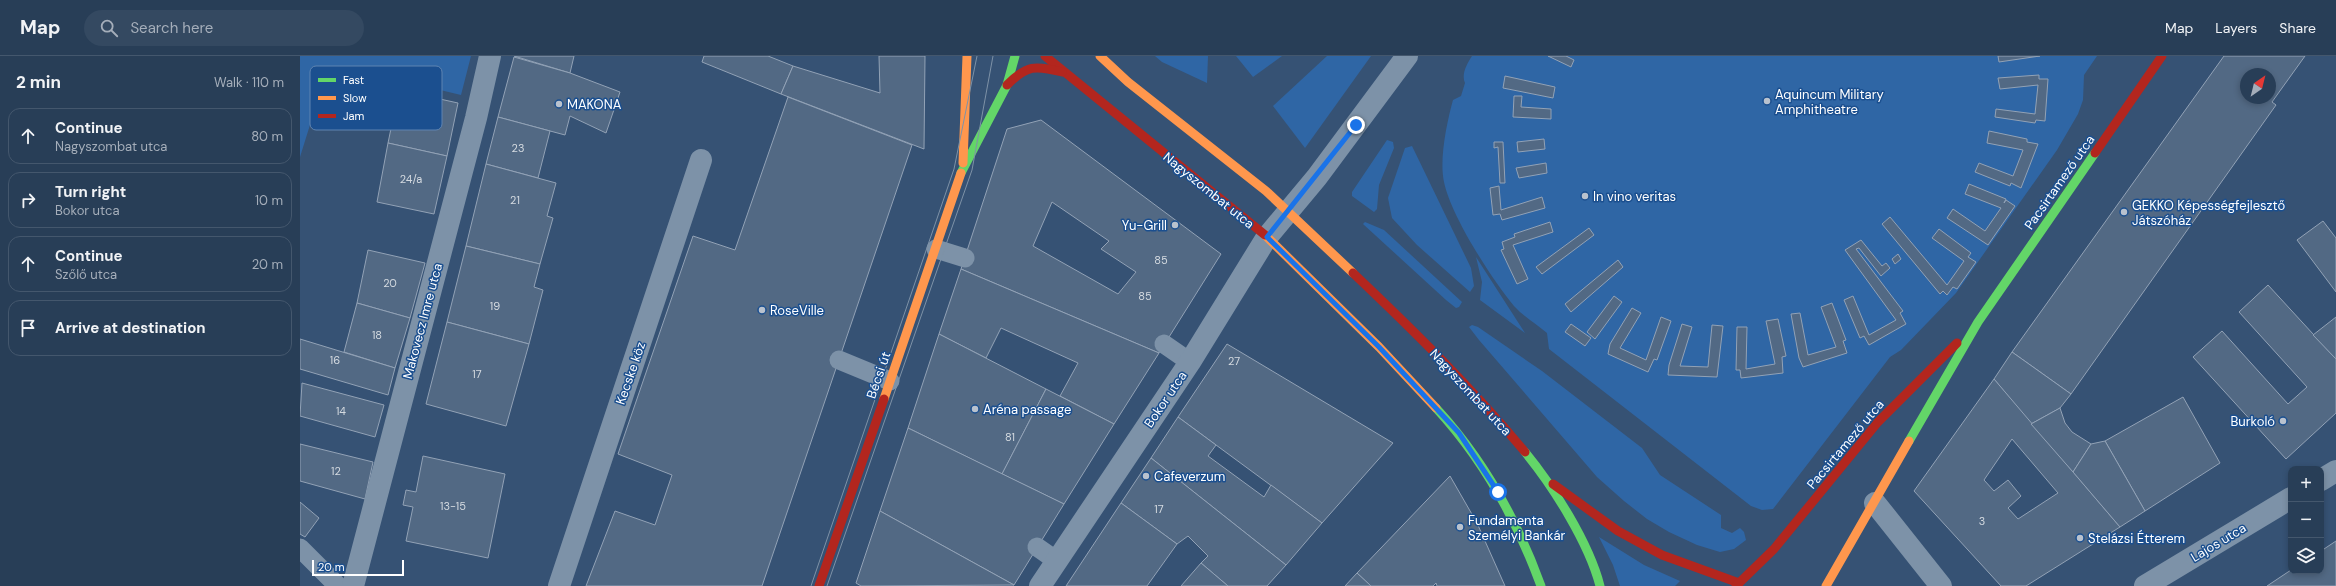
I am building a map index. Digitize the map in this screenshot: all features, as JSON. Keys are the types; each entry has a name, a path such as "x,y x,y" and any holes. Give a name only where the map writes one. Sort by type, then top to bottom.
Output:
{"main road":[{"name":"Bécsi út","path":"962,172 967,56"},
{"name":"Bécsi út","path":"819,586 962,172 1007,85 1015,56"},
{"name":"Nagyszombat utca","path":"1045,56 1062,72 1267,237 1379,347 1459,433 1498,492 1526,543 1541,586"},
{"name":"Nagyszombat utca","path":"1100,56 1128,82 1266,191 1289,211 1447,365 1490,410 1548,480 1595,567 1600,586"},
{"name":"Pacsirtamező utca","path":"1826,586 1978,322 2162,56"},
{"name":"Bécsi út","path":"1007,85 1020,72 1028,67 1036,65 1062,72"},
{"name":"Pacsirtamező utca","path":"1742,585 1787,534 1878,422 1978,322"},
{"name":"Nagyszombat utca","path":"1548,480 1618,531 1662,555 1742,585"}],"street":[{"name":"Makovecz Imre utca","path":"353,586 476,118 490,56"},
{"name":"Bokor utca","path":"1040,586 1190,362 1267,237 1317,177 1407,56"},
{"name":"Kecske köz","path":"559,586 701,160"},
{"path":"2324,478 2336,471"},
{"name":"Lajos utca","path":"2145,586 2288,500"},
{"path":"1874,503 1941,586"}],"lane":[{"path":"936,249 965,258"},
{"path":"1164,344 1190,362"},
{"path":"839,360 890,381"},
{"path":"1037,547 1057,561"},
{"path":"300,548 338,586"}],"shaded area":[{"path":"300,56 471,56 461,95 442,90 442,66 310,66 310,125 300,157"},
{"path":"1155,56 1208,56 1207,83 1162,62"},
{"path":"1236,56 1282,56 1253,77"},
{"path":"1327,56 1371,56 1305,148 1273,106"},
{"path":"1472,56 2097,56 2084,75 2083,100 2078,114 2057,150 1956,293 1901,350 1890,357 1773,509 1762,510 1751,506 1549,349 1547,333 1525,317 1514,306 1494,280 1463,229 1455,212 1444,182 1442,163 1444,141 1453,100 1461,96 1465,83 1464,73"},
{"path":"1387,140 1393,142 1394,148 1379,185 1377,209 1374,212 1352,196 1352,192"},
{"path":"1412,146 1471,268 1474,286 1470,292 1417,245 1392,218 1388,198 1405,148"},
{"path":"1365,222 1384,230 1462,302 1459,307 1456,308 1446,300 1363,224"},
{"path":"1476,257 1525,333 1480,300 1482,282"},
{"path":"1472,325 1478,327 1542,371 1642,448 1660,475 1721,515 1721,528 1732,533 1740,528 1744,532 1746,540 1734,549 1720,552 1697,545 1669,532 1647,519 1624,501 1597,477 1479,340 1469,327"},
{"path":"1599,537 1644,565 1680,581 1675,586 1620,586 1613,565"}],"building":[{"path":"514,56 574,56 570,73"},
{"path":"704,56 768,56 793,66 781,94 702,62"},
{"path":"879,56 925,56 924,149 781,94 793,66 880,93"},
{"path":"1548,56 1566,56 1574,60 1571,67"},
{"path":"1998,56 2040,56 1999,62"},
{"path":"2224,56 2305,56 2276,96 2276,68 2240,68 2240,104 2276,105 2071,394 2012,352"},
{"name":"MAKONA","path":"514,57 570,73 620,92 606,133 570,116 565,135 498,117"},
{"path":"2039,75 2039,79 2048,79 2045,121 2036,120 2035,123 1995,117 1996,109 2035,114 2038,85 2000,89 1998,78"},
{"path":"1505,76 1555,87 1553,98 1503,88"},
{"path":"1514,96 1522,96 1521,107 1551,109 1551,119 1513,117"},
{"name":"RoseVille","path":"788,97 912,145 762,586 586,586 615,511 655,525 672,475 618,454 693,236 735,250"},
{"path":"442,99 458,103 447,156 388,143 391,130 442,130"},
{"path":"498,117 550,131 538,178 486,164"},
{"path":"1041,120 1221,254 1159,353 961,269 1007,129","holes":["1052,202 1109,241 1101,249 1136,272 1118,294 1033,246"]},
{"path":"1989,131 2027,139 2027,142 2038,144 2021,188 2011,183 2010,186 1975,172 1979,163 2013,176 2023,150 1987,143"},
{"path":"1544,139 1545,149 1518,152 1517,142"},
{"path":"1494,142 1503,142 1505,183 1500,183 1498,147 1494,148"},
{"path":"388,143 447,156 434,214 377,202"},
{"path":"1546,163 1547,173 1519,178 1516,168"},
{"path":"486,164 556,183 547,216 553,218 540,264 466,246"},
{"path":"1969,184 2006,199 2004,203 2006,200 2015,206 1988,245 1947,218 1953,209 1985,231 2001,208 1965,194"},
{"path":"1499,186 1501,210 1542,197 1545,208 1502,220 1500,214 1493,215 1490,188"},
{"path":"1890,217 1947,285 1964,261 1932,238 1939,229 1971,253 1968,257 1976,262 1957,289 1953,287 1947,295 1943,291 1940,294 1882,224"},
{"path":"2323,221 2336,238 2336,292 2297,240"},
{"path":"1550,222 1553,232 1513,245 1528,279 1517,284 1501,250 1504,249 1502,242 1515,237 1514,234"},
{"path":"1589,228 1594,235 1542,274 1536,267"},
{"path":"1861,240 1882,266 1886,263 1890,268 1881,276 1859,248 1856,249 1903,311 1900,313 1906,324 1869,345 1864,336 1860,338 1844,300 1853,296 1869,335 1896,320 1845,250"},
{"path":"466,246 540,264 534,287 543,290 529,344 447,322"},
{"path":"368,250 425,263 410,318 357,303"},
{"path":"1898,254 1901,259 1895,264 1892,259"},
{"path":"1618,260 1623,267 1571,312 1565,304"},
{"path":"961,269 1159,353 1114,424 1060,396 1078,363 1001,328 986,358 939,334"},
{"path":"2268,285 2336,359 2336,413 2286,459 2193,357 2222,331 2288,404 2307,387 2239,312"},
{"path":"1614,296 1622,302 1595,339 1587,332"},
{"path":"357,303 410,318 395,368 344,352"},
{"path":"1832,303 1846,340 1843,341 1847,353 1803,367 1799,358 1791,314 1800,313 1808,355 1836,347 1821,307"},
{"path":"1632,308 1641,313 1620,348 1646,360 1661,317 1671,321 1657,360 1654,359 1648,372 1608,354 1610,344"},
{"path":"2336,317 2336,359 2313,335"},
{"path":"1778,319 1786,356 1782,357 1783,373 1741,378 1740,370 1736,370 1737,327 1747,327 1746,369 1775,364 1766,321"},
{"path":"447,322 529,344 506,426 426,404"},
{"path":"1571,324 1591,338 1585,346 1565,332"},
{"path":"1682,324 1692,327 1680,366 1708,367 1712,325 1723,326 1717,377 1668,375 1669,365"},
{"name":"Aréna passage","path":"939,334 1046,389 1002,474 908,428"},
{"path":"300,339 395,368 388,395 300,369"},
{"path":"1227,344 1393,443 1322,523 1178,417"},
{"path":"2012,352 2071,394 2060,408 2031,424 1994,379"},
{"path":"1994,379 2120,527 2026,586 2001,586 1914,491","holes":["2012,439 2058,493 2018,519 2008,508 2021,496 2008,480 1994,491 1984,480"]},
{"path":"302,383 384,405 375,437 300,416"},
{"path":"1046,389 1114,424 1064,504 1002,474"},
{"path":"2183,397 2220,463 2145,511 2105,441"},
{"path":"2060,408 2065,423 2072,432 2091,444 2073,472 2031,424"},
{"path":"1178,417 1216,445 1208,456 1264,497 1271,485 1322,523 1286,565 1151,458"},
{"path":"908,428 1064,504 1014,585 880,511"},
{"path":"2105,441 2145,511 2120,527 2073,472 2091,444"},
{"path":"300,444 373,462 365,499 300,481"},
{"path":"423,456 505,474 488,558 406,541 413,507 403,505 406,490 416,492"},
{"path":"1151,458 1286,565 1267,586 1228,586 1201,563 1208,556 1188,536 1177,544 1121,503"},
{"path":"1450,476 1477,523 1505,586 1437,586 1436,583 1433,586 1371,586 1357,573"},
{"path":"300,502 319,518 305,537 300,534"},
{"path":"1121,503 1177,544 1147,586 1066,586"},
{"path":"880,511 1014,585 861,586 856,583"},
{"path":"2336,541 2336,586 2267,586 2288,572 2288,574 2324,574 2324,549"},
{"path":"1201,563 1228,586 1181,586"},
{"path":"1357,573 1371,586 1345,586"}],"tram line":[{"path":"811,586 954,169 977,56"},
{"path":"827,586 972,170 993,56"}],"traffic: fast":[{"path":"961,173 1007,85 1015,56"},
{"path":"1909,441 1978,322 2095,153"},
{"path":"1436,408 1469,448 1498,492 1532,562 1541,586"},
{"path":"1525,452 1547,481 1569,516 1588,552 1600,586"}],"traffic: slow":[{"path":"963,163 967,56"},
{"path":"1100,56 1128,82 1266,191 1353,273"},
{"path":"884,399 961,173"},
{"path":"1265,235 1379,347 1436,408"},
{"path":"1826,586 1909,441"}],"traffic: jam":[{"path":"1045,56 1265,235"},
{"path":"2095,153 2162,56"},
{"path":"1007,85 1014,78 1032,68 1045,68 1062,72"},
{"path":"1353,273 1442,360 1505,428 1525,452"},
{"path":"1736,586 1774,549 1878,422 1957,343"},
{"path":"819,586 884,399"},
{"path":"1553,484 1618,531 1662,555 1739,583"}],"place":[{"name":"Aquincum Military Amphitheatre","path":"1767,101"},
{"name":"MAKONA","path":"559,104"},
{"name":"In vino veritas","path":"1585,196"},
{"name":"GEKKO Képességfejlesztő Játszóház","path":"2124,212"},
{"name":"Yu-Grill","path":"1175,225"},
{"name":"RoseVille","path":"762,310"},
{"name":"Aréna passage","path":"975,409"},
{"name":"Burkoló","path":"2283,421"},
{"name":"Cafeverzum","path":"1146,476"},
{"name":"Fundamenta Személyi Bankár","path":"1460,527"},
{"name":"Stelázsi Étterem","path":"2080,538"}],"route":[{"path":"1356,125 1317,177 1267,237 1379,347 1459,433 1498,492"}]}
